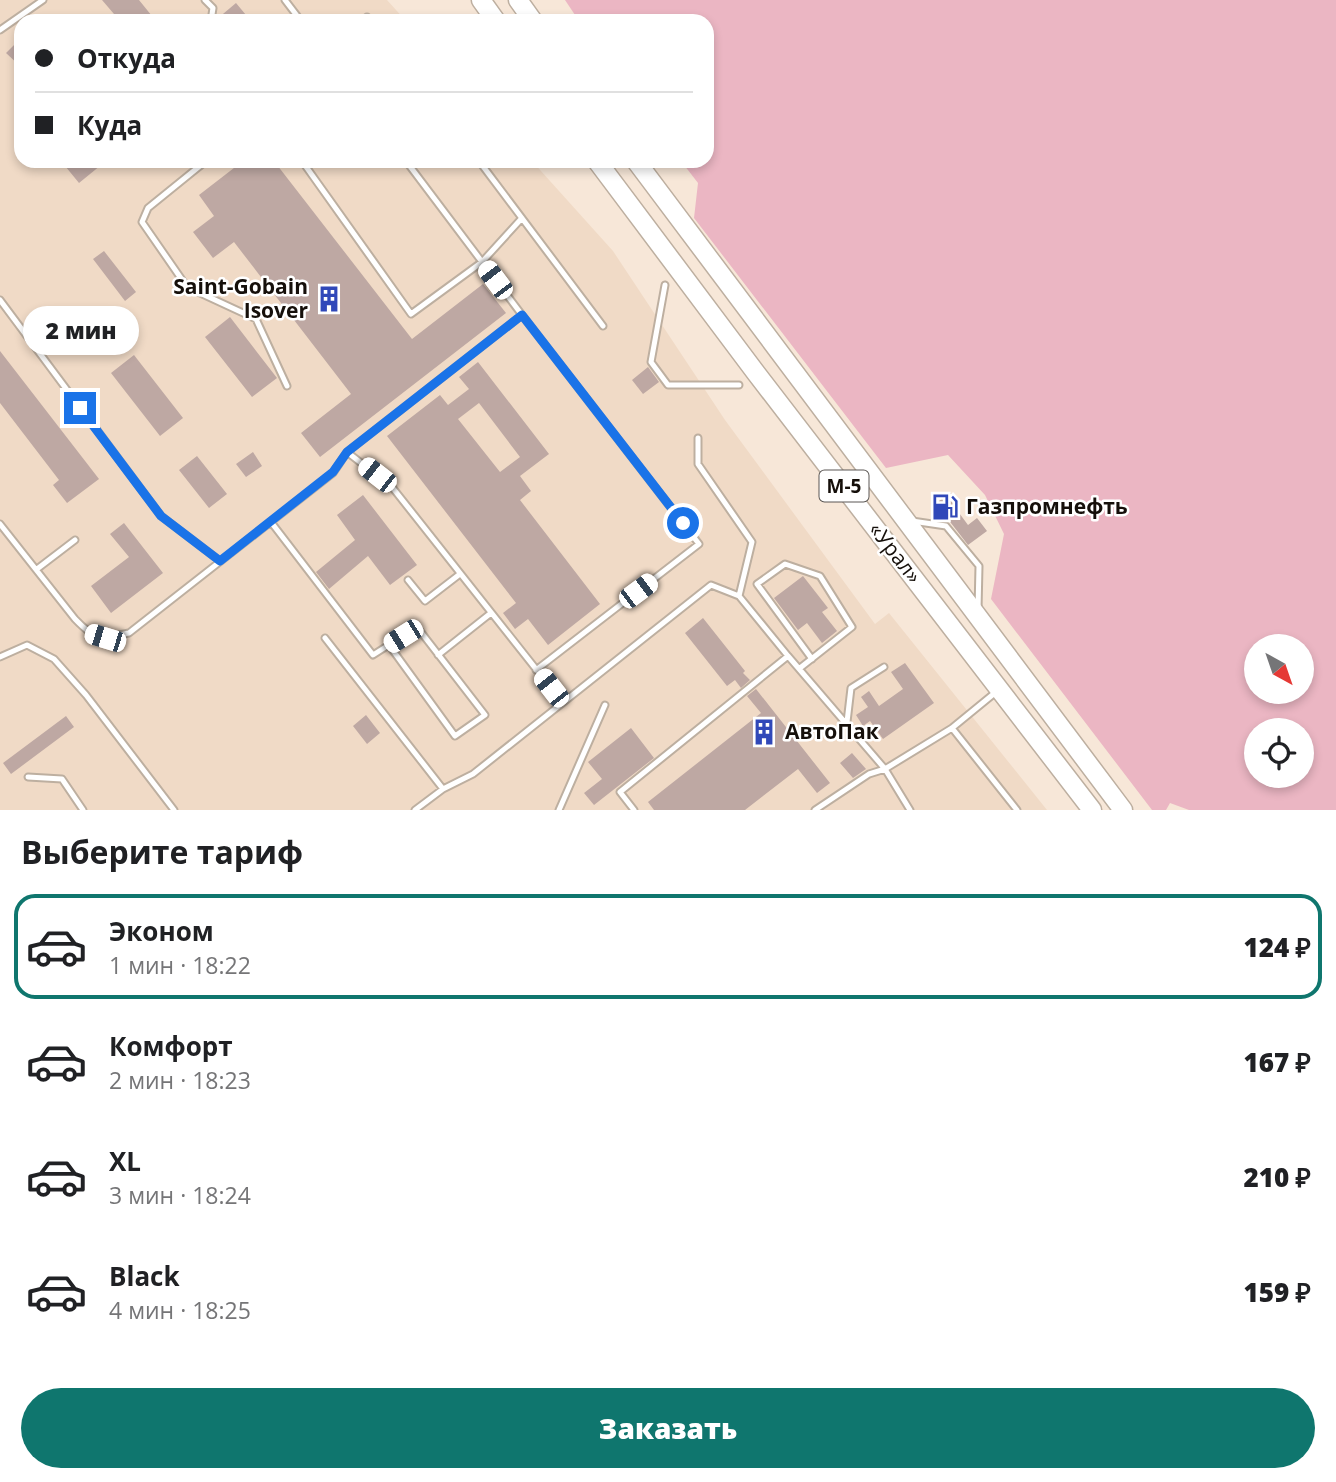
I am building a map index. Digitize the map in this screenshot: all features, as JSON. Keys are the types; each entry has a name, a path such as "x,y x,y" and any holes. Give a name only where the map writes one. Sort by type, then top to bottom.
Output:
{"main road":[{"name":"«Урал»","path":"602,168 748,363 1092,810"},
{"name":"«Урал»","path":"641,168 1123,810"}],"lane":[{"path":"23,14 43,0"},
{"path":"285,0 296,14"},
{"path":"197,168 148,208 142,222 187,286 256,319 287,386"},
{"path":"307,168 411,314 482,262 523,218"},
{"path":"411,168 699,544 536,670"},
{"path":"484,168 603,326"},
{"path":"665,285 651,362 668,384 739,385"},
{"path":"0,300 161,516 220,561"},
{"path":"0,524 89,633 105,638 129,633 333,472 347,452 522,315"},
{"path":"698,438 698,464 752,542 739,596"},
{"path":"347,452 392,487 551,688"},
{"path":"904,520 946,526 979,566 978,617"},
{"path":"271,522 373,655 417,627 485,715 455,736 389,645"},
{"path":"37,569 75,540"},
{"path":"800,668 813,659 852,628 820,576 785,564 757,584 813,659"},
{"path":"408,579 425,601 460,574"},
{"path":"415,810 443,789 472,774 711,585 739,596 886,769 909,810"},
{"path":"438,655 491,612"},
{"path":"325,638 443,789"},
{"path":"0,657 27,645 54,659 86,695 174,810"},
{"path":"634,810 620,792 788,656"},
{"path":"846,723 851,688 884,667"},
{"path":"815,810 869,774 886,769 952,728 1000,689"},
{"path":"559,810 605,705"},
{"path":"952,728 1017,810"},
{"path":"28,777 62,779 83,810"}],"shaded area":[{"path":"0,0 387,0 400,14 14,14 14,168 538,168 613,251 725,420 875,624 889,613 1047,810 0,810"},
{"path":"565,0 1336,0 1336,810 1189,810 1170,803 1166,810 1152,810 991,599 1004,534 985,495 948,455 886,468 694,218 698,183 686,168 714,168 714,14 574,14"}],"building":[{"path":"102,0 139,0 150,14 114,14"},
{"path":"236,3 245,14 223,14"},
{"path":"14,45 14,60 6,53"},
{"path":"67,168 97,168 79,183"},
{"name":"Saint-Gobain Isover","path":"234,168 279,168 412,339 483,284 506,313 320,457 301,433 351,394 234,242 213,258 193,232 214,216 199,195"},
{"path":"104,251 136,292 125,301 93,259"},
{"path":"230,317 277,378 252,397 205,337"},
{"path":"0,351 99,479 67,503 53,485 59,480 0,403"},
{"path":"134,355 183,418 160,436 111,373"},
{"path":"478,362 549,454 520,476 531,491 520,500 600,604 548,645 528,619 515,629 503,613 516,603 387,436 440,395 448,405 469,389 459,377","holes":["479,403 520,457 500,472 458,419"]},
{"path":"648,367 659,382 643,394 632,380"},
{"path":"253,452 262,466 246,477 236,464"},
{"path":"197,456 227,494 209,508 179,470"},
{"path":"950,492 959,503 954,506 968,525 977,518 987,531 968,545 944,514 940,517 932,507"},
{"path":"363,495 417,565 390,585 368,556 329,589 316,572 355,540 337,515"},
{"path":"124,523 163,573 111,613 91,586 129,557 110,534"},
{"path":"803,576 828,608 822,612 837,631 822,643 807,623 798,630 774,598"},
{"path":"703,618 750,680 741,688 735,680 727,686 685,633"},
{"path":"905,663 934,703 883,739 870,721 863,726 856,715 868,707 861,697 869,691 879,706 903,689 891,672"},
{"name":"АвтоПак","path":"756,689 830,783 817,793 798,769 745,810 654,810 648,802 761,713 747,696"},
{"path":"366,715 380,733 367,744 353,726"},
{"path":"66,716 74,727 11,774 3,763"},
{"path":"631,728 654,758 594,805 584,793 602,779 588,762"},
{"path":"852,753 866,769 853,778 840,763"}],"place":[{"name":"Saint-Gobain Isover","path":"329,299"},
{"name":"Газпромнефть","path":"945,507"},
{"name":"АвтоПак","path":"764,732"}],"route":[{"path":"80,408 161,516 220,561 333,472 347,452 522,315 683,523"}]}
